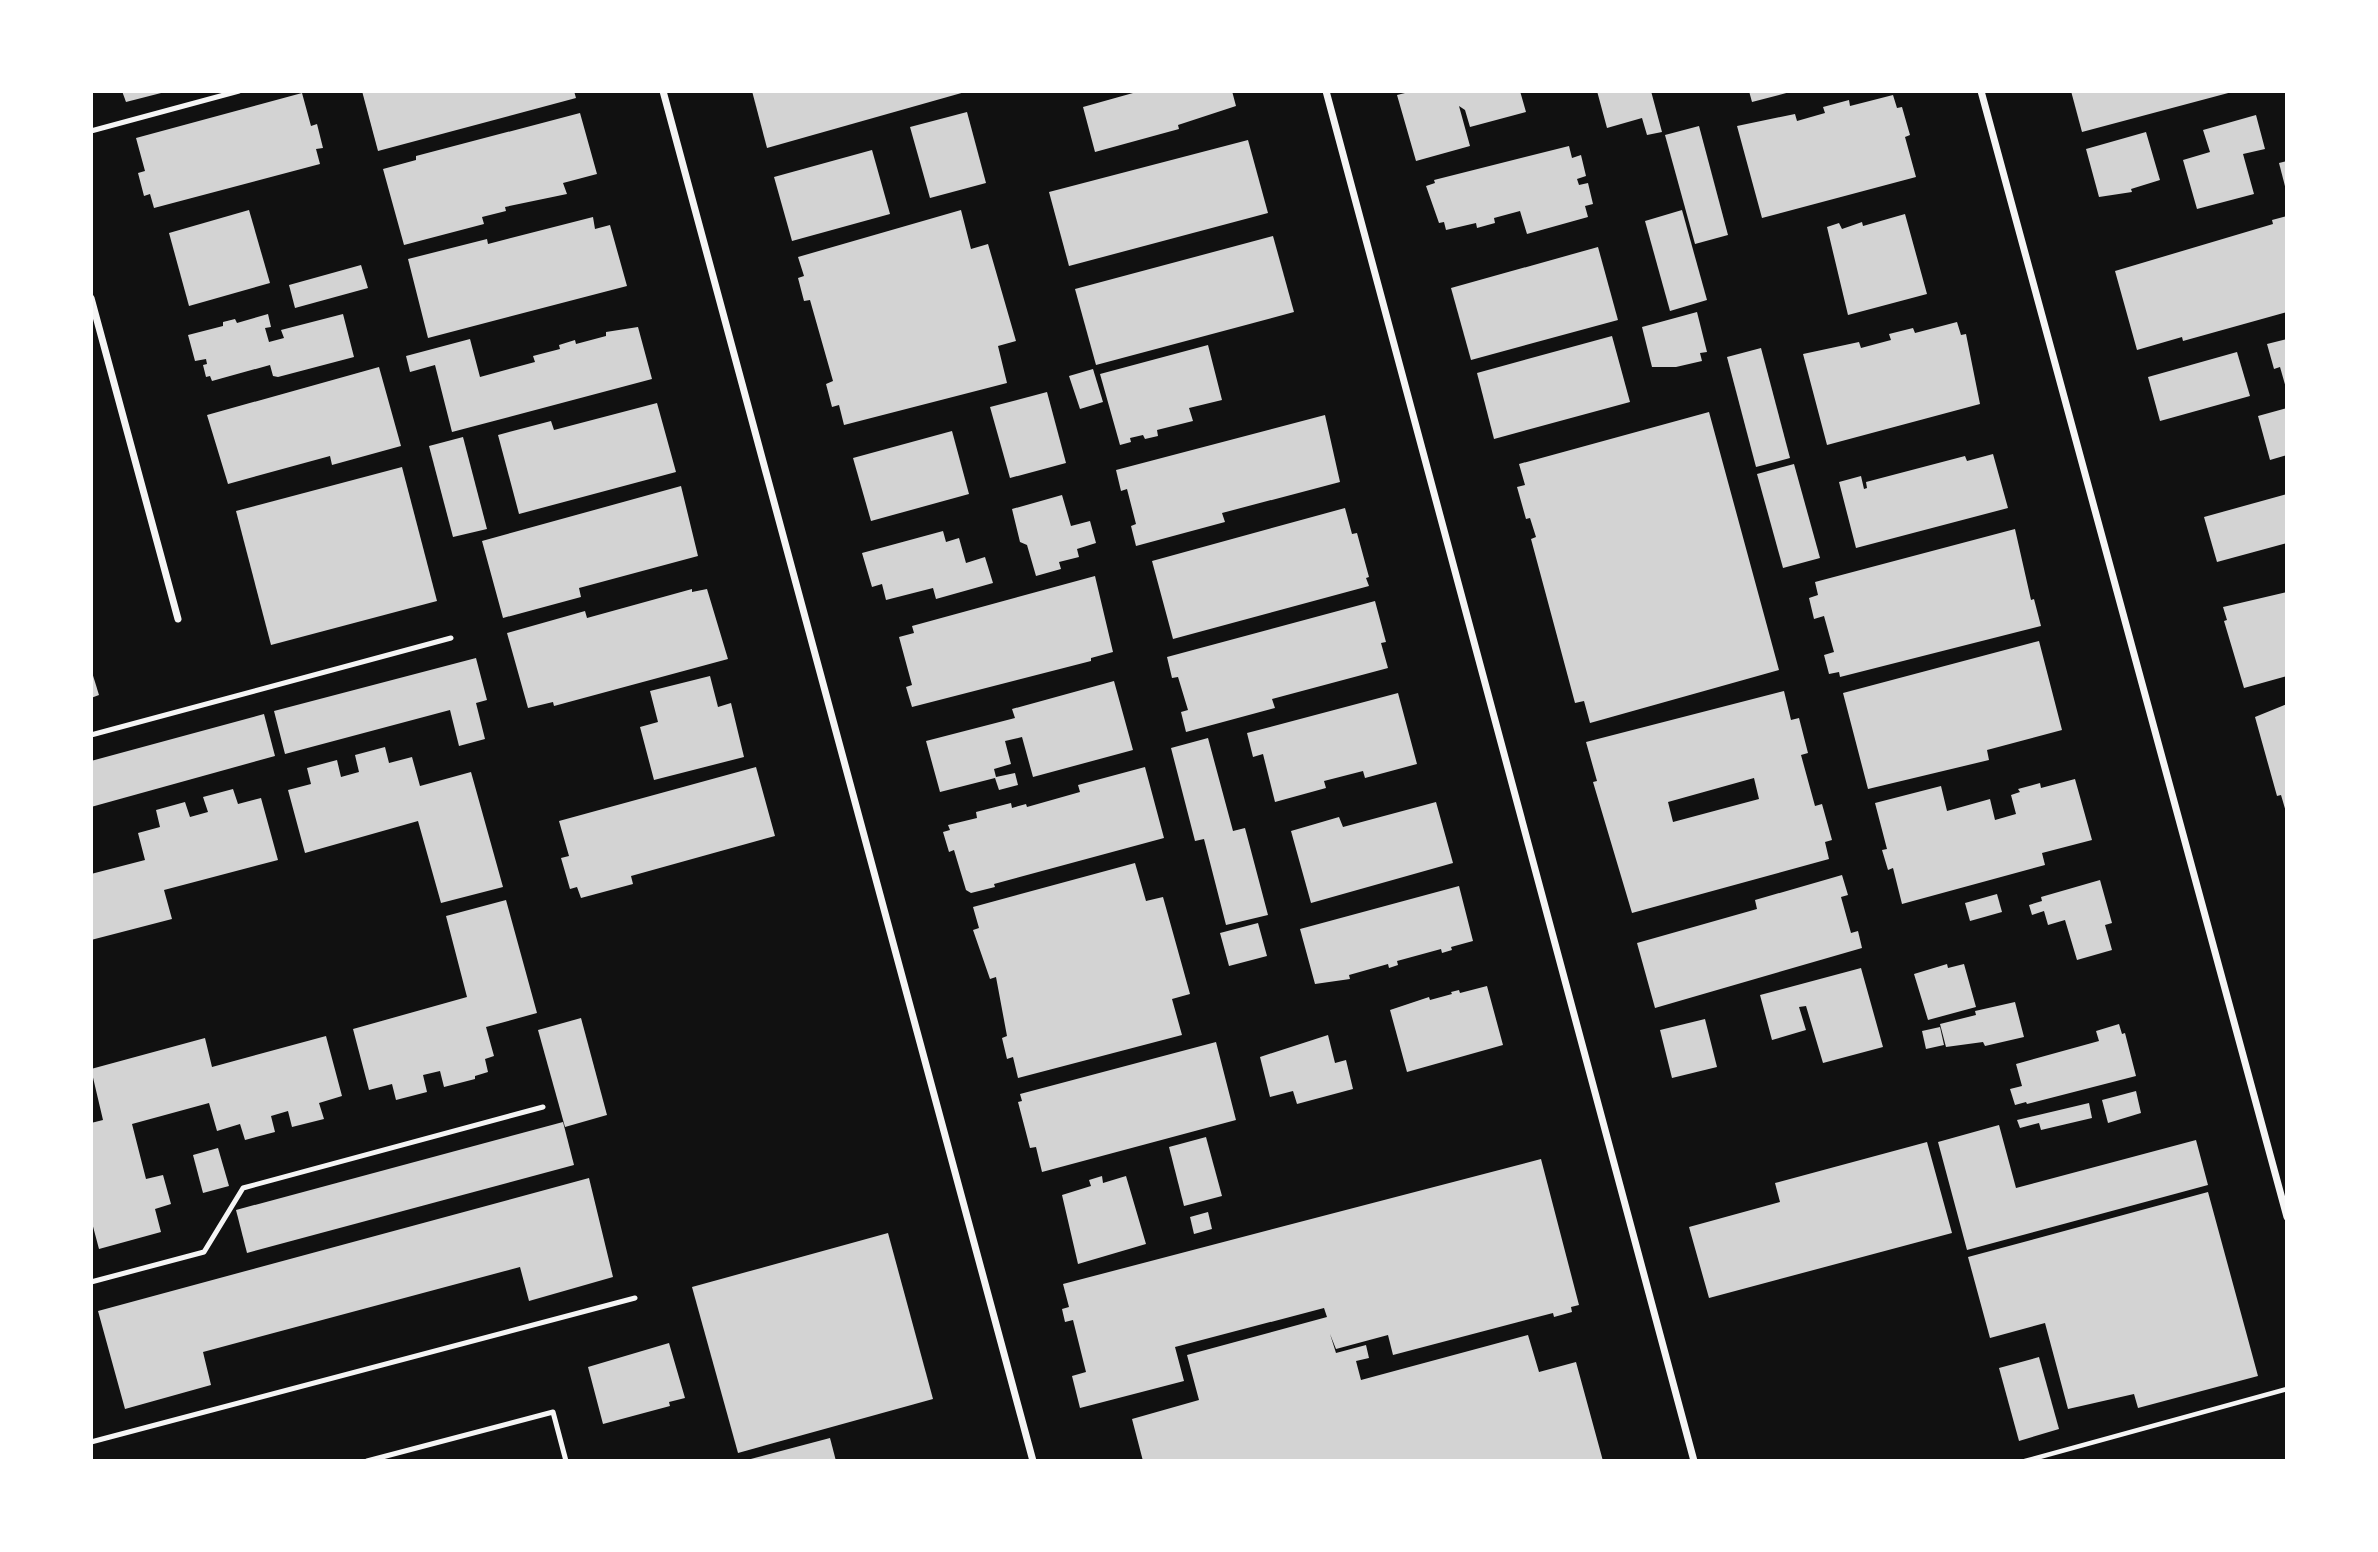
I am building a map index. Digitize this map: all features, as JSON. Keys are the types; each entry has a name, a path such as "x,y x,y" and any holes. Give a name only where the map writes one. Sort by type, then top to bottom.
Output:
{"street":[{"path":"663,91 1033,1461"},
{"path":"1326,91 1694,1461"},
{"path":"1981,91 2287,1217"},
{"path":"91,298 178,619"}],"lane":[{"path":"91,131 239,91"},
{"path":"91,735 451,638"},
{"path":"91,1282 204,1252 243,1188 543,1107"},
{"path":"91,1442 635,1298"},
{"path":"367,1461 553,1412 566,1461"}],"path":[{"path":"2025,1461 2287,1389"}],"building":[{"path":"122,91 165,91 165,92 126,102"},
{"path":"362,91 574,91 576,98 378,151"},
{"path":"752,91 965,91 965,92 767,148"},
{"path":"1132,91 1232,91 1236,106 1178,125 1179,129 1095,152 1083,107 1133,93"},
{"path":"1413,91 1520,91 1526,112 1470,127 1465,110 1459,106 1470,146 1416,161 1397,95"},
{"path":"1597,91 1651,91 1662,132 1647,135 1642,118 1607,128"},
{"path":"1749,91 1790,91 1790,92 1752,102"},
{"path":"2071,91 2232,91 2232,92 2082,132"},
{"path":"302,93 311,126 317,124 323,148 316,149 320,164 154,208 150,194 144,196 138,173 145,171 136,138"},
{"path":"1893,95 1897,108 1902,107 1910,135 1905,137 1916,177 1762,218 1737,126 1795,114 1797,121 1825,113 1823,107 1849,100 1850,106"},
{"path":"967,112 986,183 930,198 910,127"},
{"path":"580,113 597,174 563,183 567,194 505,207 506,211 482,217 484,224 404,245 383,169 416,160 416,156"},
{"path":"2256,115 2265,149 2243,154 2254,194 2197,209 2183,160 2210,152 2203,130"},
{"path":"1699,126 1728,235 1695,244 1665,135"},
{"path":"2146,132 2160,180 2131,189 2132,192 2099,197 2086,149"},
{"path":"1248,140 1268,213 1069,266 1049,192"},
{"path":"1569,146 1572,158 1581,155 1586,176 1577,179 1579,185 1588,183 1593,204 1585,206 1588,217 1527,234 1520,211 1494,218 1495,223 1477,228 1476,223 1446,230 1444,222 1439,223 1426,186 1435,183 1434,180"},
{"path":"872,150 890,214 792,241 774,177"},
{"path":"2287,161 2287,190 2286,190 2279,163"},
{"path":"249,210 270,283 189,306 169,233"},
{"path":"961,210 971,249 988,244 1016,341 998,346 1007,383 844,425 839,405 832,407 826,384 833,381 810,300 804,301 798,278 804,276 798,257"},
{"path":"1682,210 1707,300 1670,311 1645,221"},
{"path":"1905,214 1927,294 1848,315 1827,227 1839,223 1842,229 1862,222 1863,226"},
{"path":"2287,216 2287,312 2183,341 2182,337 2137,350 2115,271 2273,224 2272,220"},
{"path":"593,217 595,229 610,225 627,286 428,338 408,259 487,239 488,244"},
{"path":"1273,236 1294,312 1096,365 1075,289"},
{"path":"1598,247 1618,320 1471,360 1451,288"},
{"path":"361,265 368,288 295,308 289,285"},
{"path":"1697,312 1707,352 1700,353 1702,361 1676,367 1652,367 1642,327"},
{"path":"268,314 271,327 265,328 269,342 284,338 281,330 343,314 354,357 278,377 273,376 270,365 212,381 210,376 206,377 203,365 207,364 206,359 195,361 188,335 223,326 223,322 235,319 237,323"},
{"path":"1957,322 1961,335 1966,334 1980,404 1827,445 1803,354 1859,342 1861,348 1891,340 1889,334 1913,328 1915,333"},
{"path":"638,327 652,379 452,432 435,365 410,372 406,356 470,339 480,377 535,362 533,356 560,349 559,345 575,340 576,344 606,336 606,332"},
{"path":"1612,336 1630,402 1494,439 1477,373"},
{"path":"2287,339 2286,388 2280,367 2274,369 2267,344"},
{"path":"1208,345 1222,400 1189,408 1193,421 1157,430 1158,436 1130,438 1131,442 1120,445 1100,374"},
{"path":"1761,348 1790,458 1756,467 1727,357"},
{"path":"2237,352 2250,396 2160,421 2148,377"},
{"path":"379,367 401,446 332,465 330,456 228,484 207,415"},
{"path":"1093,369 1103,402 1080,409 1069,376"},
{"path":"1047,392 1066,463 1010,478 990,407"},
{"path":"657,403 676,472 519,514 498,435 551,421 554,430"},
{"path":"2287,408 2287,455 2270,460 2258,416"},
{"path":"1709,412 1779,670 1590,723 1584,701 1575,703 1531,539 1536,537 1530,518 1526,519 1517,487 1525,485 1519,464"},
{"path":"1325,415 1340,482 1222,513 1225,522 1136,546 1131,526 1136,524 1127,489 1121,491 1116,470"},
{"path":"952,431 969,494 871,521 853,458"},
{"path":"463,437 487,529 453,537 429,446"},
{"path":"1993,454 2008,508 1856,548 1839,482 1861,476 1864,489 1867,488 1866,482 1965,456 1967,461"},
{"path":"1794,464 1820,558 1783,568 1757,474"},
{"path":"402,467 437,601 271,645 236,511"},
{"path":"681,486 698,556 579,588 581,597 503,618 482,541"},
{"path":"2287,494 2287,543 2217,562 2204,517"},
{"path":"1062,495 1071,526 1090,521 1096,543 1077,549 1079,557 1059,562 1061,569 1036,576 1027,545 1020,542 1012,509"},
{"path":"1345,508 1352,534 1357,533 1369,586 1173,639 1152,561"},
{"path":"2015,529 2031,600 2034,599 2041,626 1840,677 1839,672 1829,674 1824,655 1834,652 1824,616 1814,619 1809,598 1818,595 1815,582"},
{"path":"943,531 946,542 959,538 966,563 985,557 993,583 936,599 933,588 886,600 882,584 872,587 862,553"},
{"path":"1095,576 1113,652 1091,658 1091,661 912,707 906,687 912,685 899,637 914,633 912,626"},
{"path":"692,589 692,592 707,589 728,659 554,706 553,702 528,708 507,633 585,611 587,618"},
{"path":"2287,592 2287,676 2244,688 2224,621 2227,620 2223,607"},
{"path":"1375,601 1386,642 1381,643 1388,668 1272,699 1275,708 1186,732 1181,712 1188,710 1178,677 1172,678 1167,657"},
{"path":"2039,641 2062,730 1987,750 1989,760 1868,789 1843,693"},
{"path":"476,658 487,700 476,703 485,739 459,746 450,710 285,754 274,711"},
{"path":"91,669 99,695 91,698"},
{"path":"710,676 718,707 731,703 744,757 654,780 640,727 658,722 650,691"},
{"path":"1114,681 1133,750 1033,777 1022,737 1005,741 1011,764 994,769 996,777 1015,773 1018,785 999,790 995,778 940,792 926,741 1015,718 1012,709"},
{"path":"1784,691 1791,720 1799,718 1808,753 1801,755 1815,806 1822,804 1832,840 1825,842 1829,859 1632,913 1593,782 1597,781 1586,742","holes":["1754,778 1759,799 1673,822 1668,802"]},
{"path":"1398,693 1417,764 1365,778 1363,771 1324,781 1326,788 1275,802 1263,754 1253,757 1247,733"},
{"path":"2287,704 2286,812 2281,795 2277,796 2255,717"},
{"path":"264,714 275,756 91,807 91,761"},
{"path":"1208,738 1233,831 1245,828 1268,915 1226,925 1204,839 1195,841 1171,748"},
{"path":"385,747 389,763 412,757 420,786 471,772 503,887 441,903 418,821 305,853 288,790 311,784 307,768 337,760 341,777 359,772 355,755"},
{"path":"756,767 775,836 631,876 633,884 581,898 577,887 570,889 561,858 569,856 559,821"},
{"path":"1145,767 1164,838 994,884 995,887 971,893 966,890 954,850 949,852 943,832 950,830 948,825 977,818 976,812 1011,803 1012,808 1026,804 1027,807 1080,792 1078,785"},
{"path":"2075,779 2092,840 2042,853 2045,865 1902,904 1893,868 1888,870 1882,850 1887,849 1875,803 1941,786 1947,811 1990,799 1995,820 2016,814 2011,795 2020,792 2018,789 2040,783 2041,788"},
{"path":"233,789 238,804 261,798 278,860 164,890 172,919 91,940 91,874 145,860 138,833 160,827 156,810 185,802 190,817 208,812 203,797"},
{"path":"1436,802 1453,863 1311,903 1291,831 1339,817 1343,827"},
{"path":"1135,863 1146,901 1163,897 1190,994 1172,999 1182,1035 1018,1078 1013,1057 1007,1059 1002,1038 1007,1036 996,977 990,979 973,930 979,928 973,907"},
{"path":"1842,875 1848,895 1841,897 1851,933 1858,931 1862,948 1655,1008 1637,943 1757,909 1755,900"},
{"path":"2100,880 2112,923 2105,925 2112,950 2077,960 2065,920 2048,925 2044,911 2032,915 2029,905 2042,901 2041,897"},
{"path":"1459,886 1473,941 1451,947 1452,950 1442,953 1441,949 1397,961 1398,965 1389,968 1388,964 1349,975 1350,979 1315,984 1300,929"},
{"path":"1997,894 2002,912 1970,921 1965,903"},
{"path":"506,900 537,1013 486,1027 494,1056 485,1059 488,1072 475,1076 475,1079 444,1087 440,1071 423,1075 427,1092 396,1100 392,1084 369,1090 353,1029 467,997 446,916"},
{"path":"1258,923 1267,956 1229,966 1220,933"},
{"path":"1947,964 1948,968 1964,964 1976,1007 1928,1020 1914,974"},
{"path":"1861,968 1883,1047 1823,1063 1806,1006 1799,1007 1806,1030 1772,1040 1760,995"},
{"path":"1487,986 1503,1045 1407,1072 1390,1010 1429,997 1430,1000 1459,990 1460,993"},
{"path":"2015,1002 2024,1037 1985,1046 1983,1042 1946,1047 1940,1024 1976,1015 1975,1011"},
{"path":"581,1018 607,1115 565,1127 538,1030"},
{"path":"1705,1019 1717,1067 1672,1078 1660,1030"},
{"path":"2119,1024 2122,1034 2125,1033 2136,1076 2015,1105 2010,1089 2022,1086 2016,1064 2099,1041 2096,1031"},
{"path":"1940,1027 1944,1045 1926,1049 1922,1031"},
{"path":"1328,1035 1335,1063 1346,1060 1353,1089 1297,1104 1293,1091 1270,1097 1260,1057"},
{"path":"326,1036 342,1096 319,1103 324,1119 292,1127 288,1111 271,1116 275,1132 245,1140 240,1124 217,1131 209,1103 132,1124 146,1179 163,1175 171,1204 155,1209 161,1232 99,1249 91,1219 91,1123 103,1120 91,1069 205,1038 212,1067"},
{"path":"1216,1042 1236,1120 1042,1172 1036,1147 1030,1148 1018,1102 1022,1101 1020,1094"},
{"path":"2136,1091 2141,1113 2108,1123 2102,1100"},
{"path":"2089,1103 2092,1118 2041,1130 2039,1123 2020,1128 2017,1120"},
{"path":"563,1122 574,1165 247,1253 236,1210"},
{"path":"1999,1125 2016,1188 2196,1140 2208,1185 1967,1250 1938,1142"},
{"path":"1206,1137 1222,1196 1184,1206 1169,1147"},
{"path":"1927,1142 1952,1233 1709,1298 1689,1227 1780,1202 1775,1183"},
{"path":"218,1148 229,1186 203,1193 193,1155"},
{"path":"1541,1159 1579,1305 1571,1307 1572,1312 1554,1317 1553,1313 1393,1355 1388,1335 1336,1349 1330,1334 1336,1353 1366,1345 1369,1358 1356,1361 1361,1380 1528,1335 1539,1372 1576,1362 1603,1461 1143,1461 1132,1419 1199,1400 1187,1355 1327,1317 1324,1308 1175,1347 1184,1381 1080,1408 1072,1376 1086,1372 1073,1320 1065,1322 1062,1309 1069,1307 1063,1284"},
{"path":"1102,1176 1103,1183 1126,1176 1146,1244 1078,1264 1062,1195 1091,1186 1089,1180"},
{"path":"589,1178 613,1277 529,1301 520,1267 203,1352 211,1385 125,1409 98,1311"},
{"path":"2208,1192 2258,1376 2138,1408 2134,1394 2068,1409 2045,1323 1990,1338 1968,1257"},
{"path":"1208,1212 1212,1229 1194,1234 1190,1217"},
{"path":"888,1233 933,1399 738,1453 692,1287"},
{"path":"669,1343 685,1398 669,1402 670,1406 603,1424 588,1367"},
{"path":"2039,1357 2059,1429 2019,1441 1999,1368"},
{"path":"830,1438 836,1461 747,1461 747,1460"}]}
